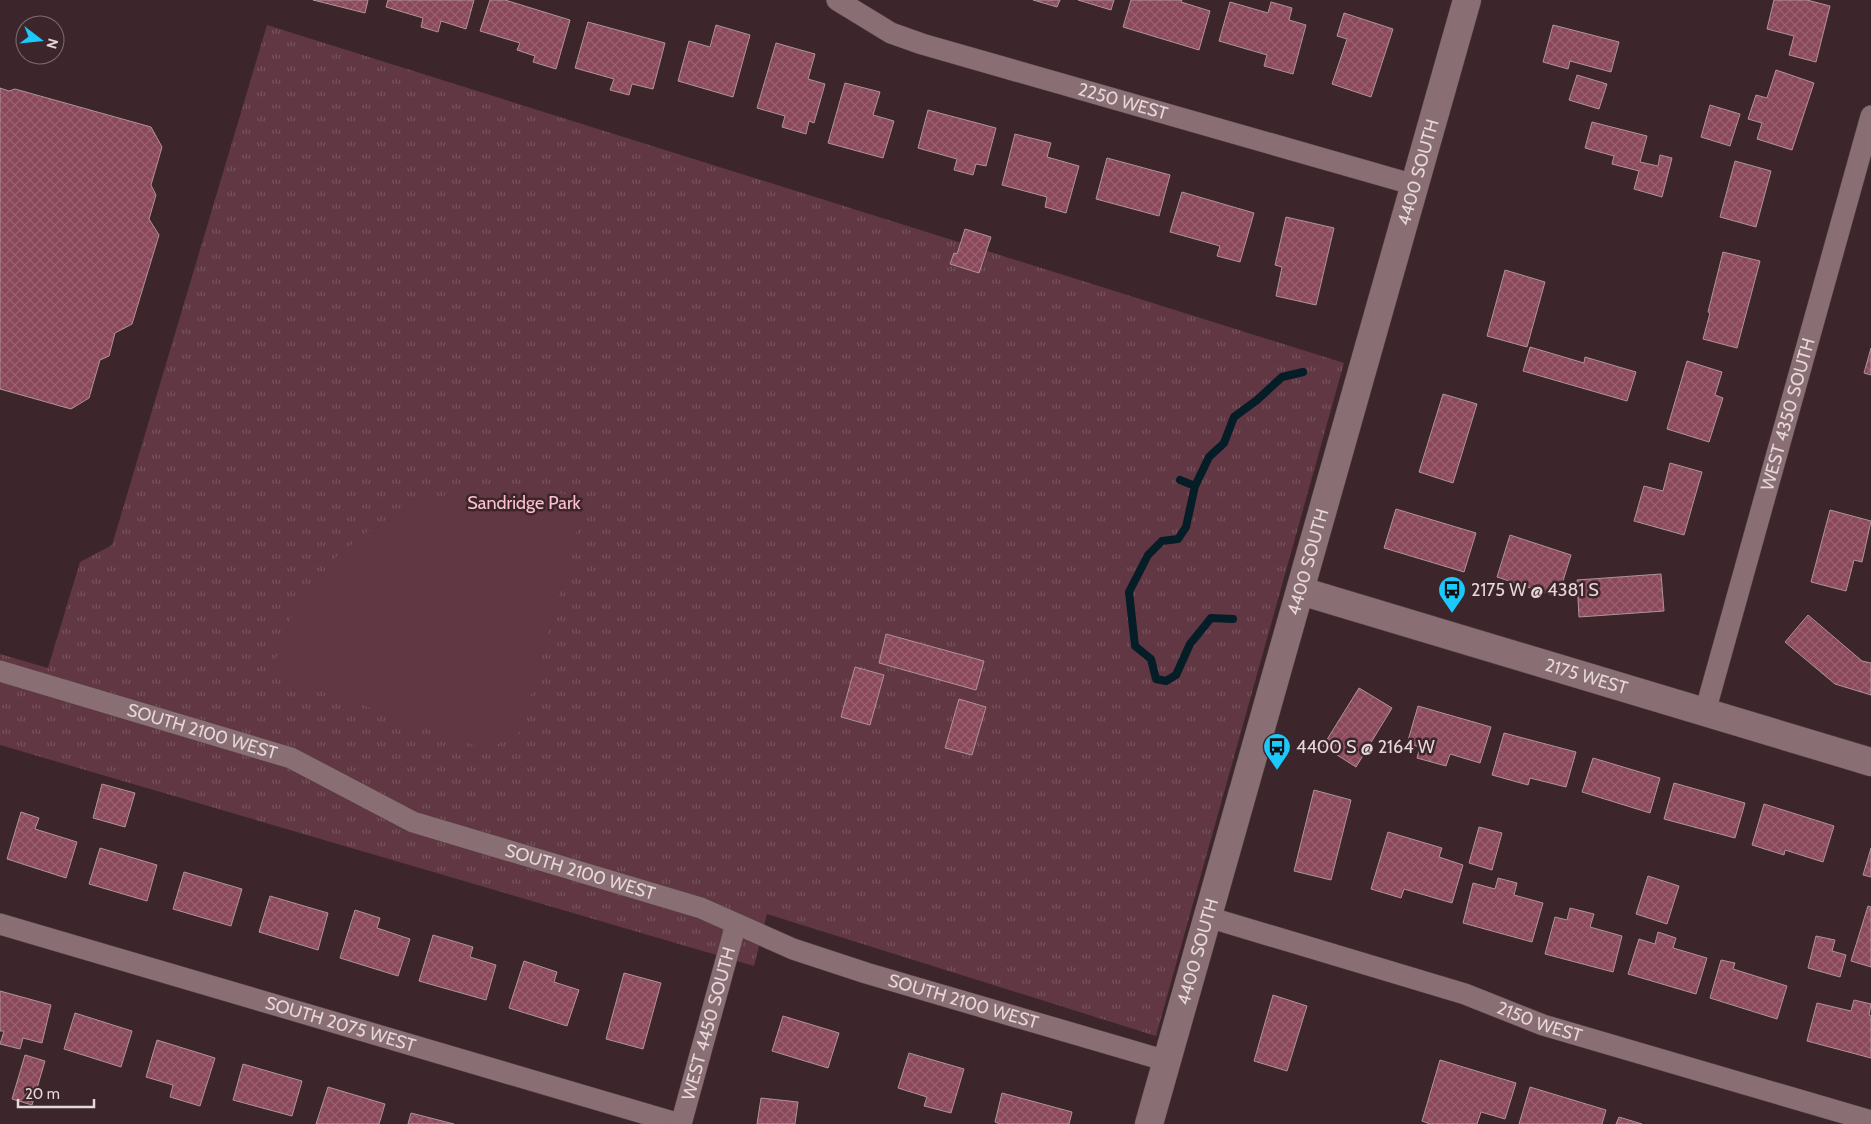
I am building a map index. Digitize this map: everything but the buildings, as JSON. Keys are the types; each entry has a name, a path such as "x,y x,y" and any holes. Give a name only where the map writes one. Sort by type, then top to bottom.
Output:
{"street":[{"name":"2250 WEST","path":"837,0 891,33 922,44 1415,185"},
{"name":"4400 SOUTH","path":"1149,1124 1467,0"},
{"name":"WEST 4350 SOUTH","path":"1705,712 1871,116"},
{"name":"2175 WEST","path":"1300,592 1871,762"},
{"name":"SOUTH 2100 WEST","path":"0,671 291,758 412,822 701,908 793,949 866,973 1167,1061"},
{"name":"2150 WEST","path":"1208,917 1465,994 1543,1026 1871,1121"},
{"name":"SOUTH 2075 WEST","path":"0,924 680,1124"},
{"name":"WEST 4450 SOUTH","path":"680,1124 736,924"}],"green space":[{"name":"Sandridge Park","path":"267,25 1344,363 1156,1036 767,914 754,966 0,745 0,654 48,668 80,562 112,545"},
{"path":"485,486 537,489 586,498 521,731 487,750 271,672 293,612 334,559 366,533 400,512 442,496"}],"waterway":[{"path":"1195,486 1209,457 1224,443 1234,417 1257,400 1282,377 1303,372"},
{"path":"1180,480 1195,486 1186,527 1178,539 1162,541 1148,555 1129,592 1135,646 1151,659 1156,679 1166,681 1176,675 1190,644 1211,618 1233,619"}],"place":[{"name":"2175 W @ 4381 S","path":"1452,614"},
{"name":"4400 S @ 2164 W","path":"1277,771"}]}
